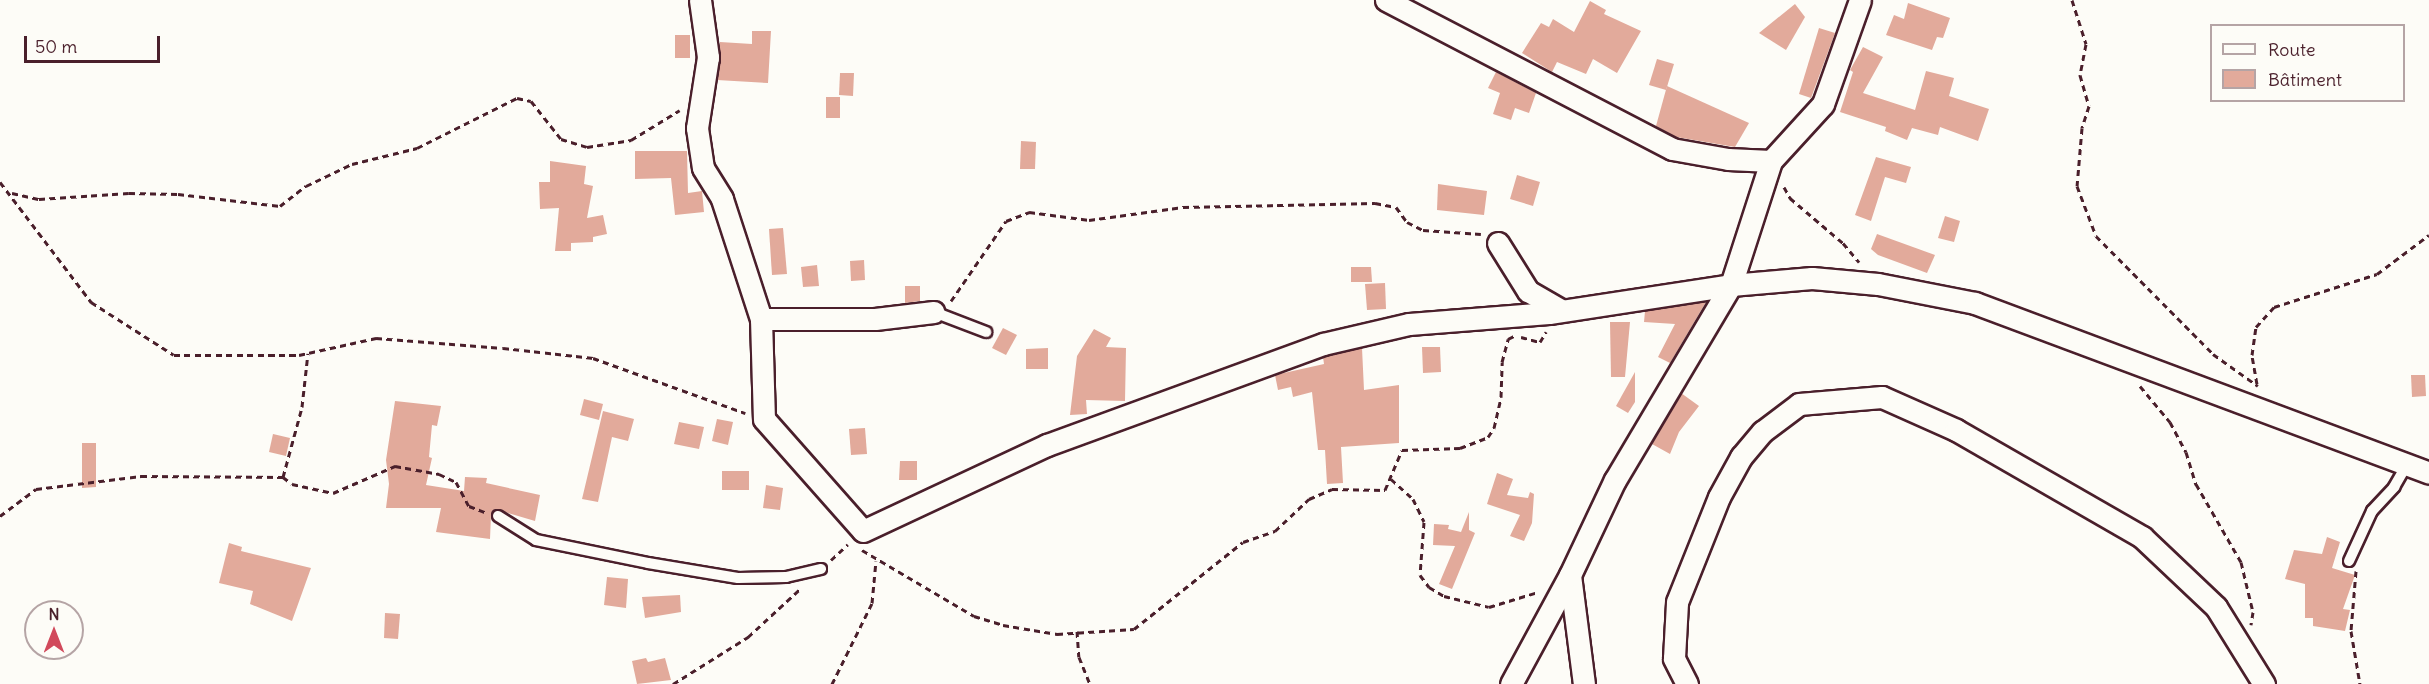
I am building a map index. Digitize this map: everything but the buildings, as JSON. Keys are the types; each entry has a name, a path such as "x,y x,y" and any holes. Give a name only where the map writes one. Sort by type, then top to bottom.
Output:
{"street":[{"path":"700,0 708,57 697,128 703,168 722,199 761,319 764,419 857,536 1047,445 1323,345 1409,324 1556,312 1731,285 1812,278 1878,284 1975,303 2429,473"},
{"path":"1386,0 1672,149 1728,159 1771,161"},
{"path":"1511,684 1570,575 1615,480 1731,285 1771,161 1823,104 1860,0"},
{"path":"1498,243 1528,291 1556,312"},
{"path":"761,319 875,319 934,312"},
{"path":"1687,684 1674,657 1677,602 1719,497 1741,457 1762,432 1799,404 1882,397 1956,430 2142,537 2216,607 2264,684"},
{"path":"1570,575 1584,684"}],"lane":[{"path":"934,312 986,332"},
{"path":"2349,561 2372,511 2394,487 2406,466"},
{"path":"498,516 536,540 648,563 738,578 786,577 821,569"}],"path":[{"path":"2072,0 2086,44 2080,75 2089,106 2082,128 2077,186 2096,236 2213,354 2265,392"},
{"path":"10,192 39,199 129,193 178,194 280,206 306,186 352,164 417,148 517,98 531,101 561,139 587,147 631,140 668,115 701,100"},
{"path":"1771,161 1790,198 1844,243 1878,284"},
{"path":"0,182 10,192 91,303 174,355 308,353 376,338 593,358 702,400 764,419"},
{"path":"934,312 951,301 1006,221 1029,212 1089,220 1183,207 1375,203 1396,207 1407,222 1423,230 1477,232 1498,243"},
{"path":"2258,386 2252,355 2256,327 2274,307 2377,274 2429,235"},
{"path":"673,684 748,637 857,536 876,561 974,616 1029,632 1134,628 1242,542 1275,531 1310,500 1332,489 1385,490 1402,450 1460,448 1488,437 1494,429 1508,339 1524,337 1540,342 1545,338 1556,312"},
{"path":"284,477 302,407 308,353"},
{"path":"2138,383 2170,422 2186,452 2196,484 2241,562 2253,612 2250,631"},
{"path":"0,516 36,489 141,476 284,477 292,484 333,493 395,466 439,474 456,482 469,506 498,516"},
{"path":"1391,479 1413,499 1424,522 1420,575 1429,587 1444,597 1489,607 1549,588 1570,575"},
{"path":"832,684 872,603 876,561"},
{"path":"2349,561 2358,574 2351,631 2360,684"},
{"path":"1077,631 1079,657 1090,684"}]}
